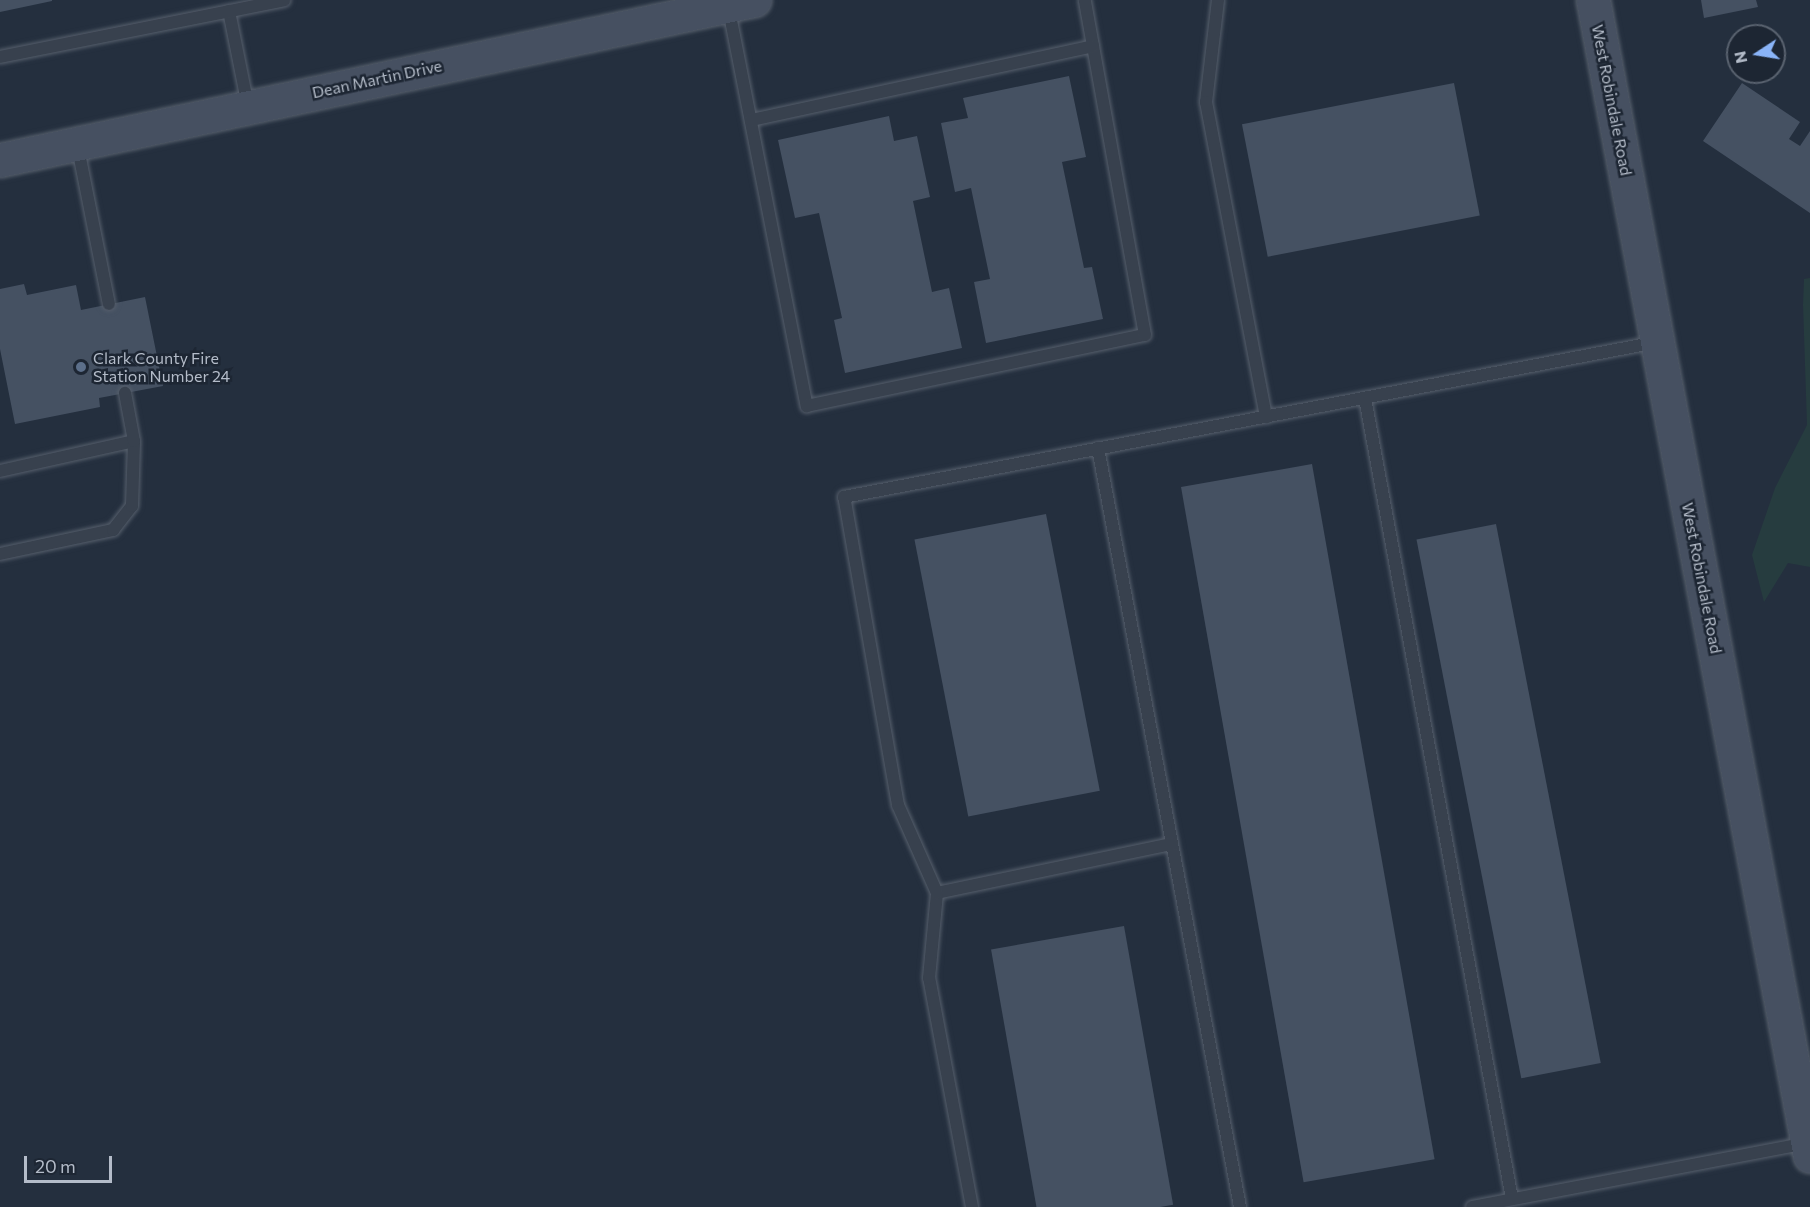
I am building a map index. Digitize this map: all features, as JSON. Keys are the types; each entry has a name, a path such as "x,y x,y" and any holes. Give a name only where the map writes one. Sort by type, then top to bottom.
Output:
{"street":[{"name":"West Robindale Road","path":"1593,0 1809,1150"},
{"name":"Dean Martin Drive","path":"0,160 77,141 741,3"}],"lane":[{"path":"0,57 284,0"},
{"path":"741,3 751,120 807,406 1145,335 1084,0"},
{"path":"1218,0 1206,102 1266,417"},
{"path":"229,11 248,106"},
{"path":"751,120 1093,46"},
{"path":"77,141 109,304"},
{"path":"972,1207 929,978 937,893 898,805 844,497 1658,342"},
{"path":"0,554 113,530 132,506 134,441 126,393"},
{"path":"1365,398 1512,1199"},
{"path":"0,471 134,441"},
{"path":"1098,448 1240,1207"},
{"path":"937,893 1172,844"},
{"path":"1472,1207 1809,1150"}],"green space":[{"path":"1810,278 1810,567 1788,563 1764,602 1752,555 1775,488 1807,425 1803,305 1804,279"}],"building":[{"path":"0,0 52,0 52,1 0,12"},
{"path":"1701,0 1756,0 1758,7 1704,18"},
{"path":"1069,76 1086,157 1062,162 1084,268 1092,267 1103,319 986,343 974,282 990,279 971,188 955,192 941,123 968,118 963,98"},
{"path":"1454,83 1480,216 1268,257 1242,124"},
{"path":"1741,84 1800,122 1789,139 1800,146 1810,131 1810,213 1703,141"},
{"path":"889,116 894,141 917,136 930,197 913,201 932,292 949,288 962,348 845,373 834,320 842,318 819,213 795,218 778,140"},
{"name":"Clark County Fire Station Number 24","path":"24,284 27,295 76,285 81,310 145,297 163,386 99,398 100,407 15,424 0,349 0,289"},
{"path":"1312,464 1435,1159 1304,1182 1181,487"},
{"path":"1046,514 1100,791 968,816 914,540"},
{"path":"1496,524 1601,1063 1521,1078 1416,539"},
{"path":"1124,926 1173,1205 1160,1207 1036,1207 991,949"}],"place":[{"name":"Clark County Fire Station Number 24","path":"81,367"}]}
